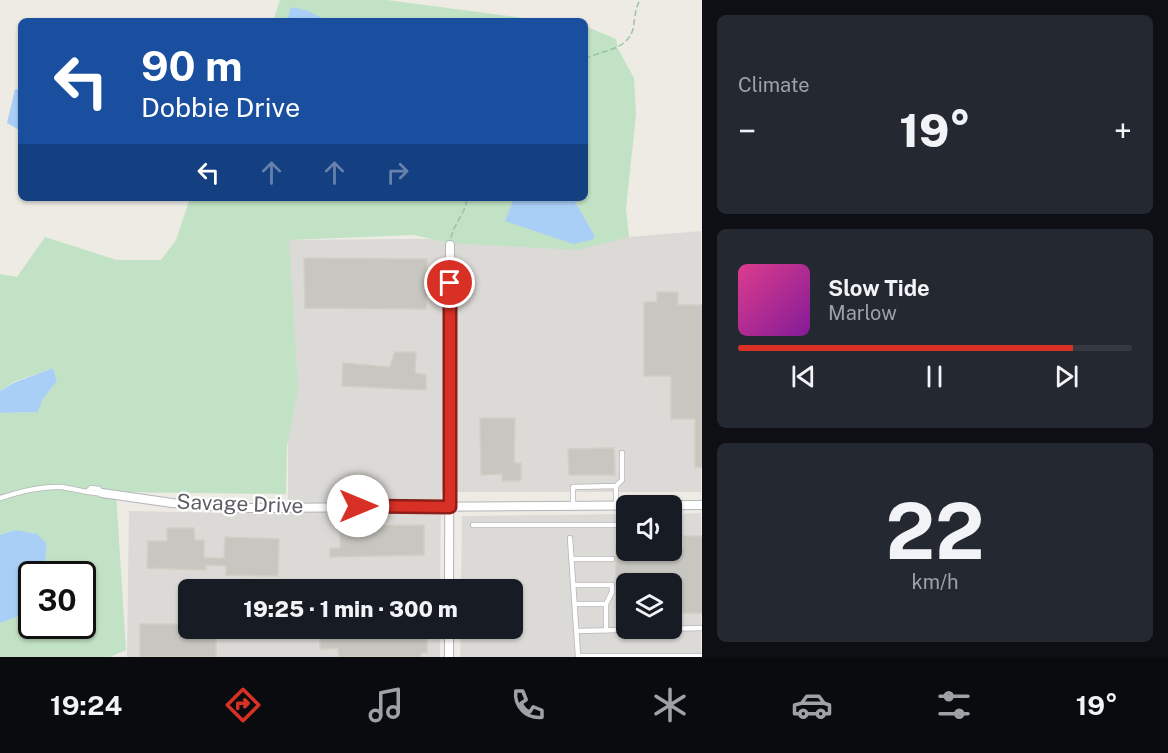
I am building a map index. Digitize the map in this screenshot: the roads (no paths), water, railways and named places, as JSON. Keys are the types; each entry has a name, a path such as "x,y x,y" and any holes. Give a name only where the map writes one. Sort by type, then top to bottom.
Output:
{"street":[{"path":"449,579 450,245"},
{"name":"Savage Drive","path":"102,493 172,503 243,508 616,505"},
{"name":"Savage Drive","path":"682,505 702,505"},
{"path":"449,639 449,657"}],"lane":[{"path":"573,505 573,487 616,486 622,480 622,453"},
{"path":"616,486 616,495"},
{"name":"Savage Drive","path":"0,498 27,490 60,487 99,489 102,493"},
{"path":"472,525 616,525"},
{"path":"570,538 578,656 702,656"},
{"path":"572,559 612,559"},
{"path":"574,585 612,585 612,592 606,604 606,631"},
{"path":"575,604 606,604"},
{"path":"577,632 702,628"}],"water":[{"path":"291,7 309,11 322,18 288,18"},
{"path":"15,89 18,90 18,129 7,123"},
{"path":"512,201 575,201 595,236 592,240 573,244 505,221"},
{"path":"53,368 57,381 43,399 38,412 0,413 0,391 13,383"},
{"path":"15,530 37,534 47,544 45,561 18,561 18,616 0,623 0,535"}]}
